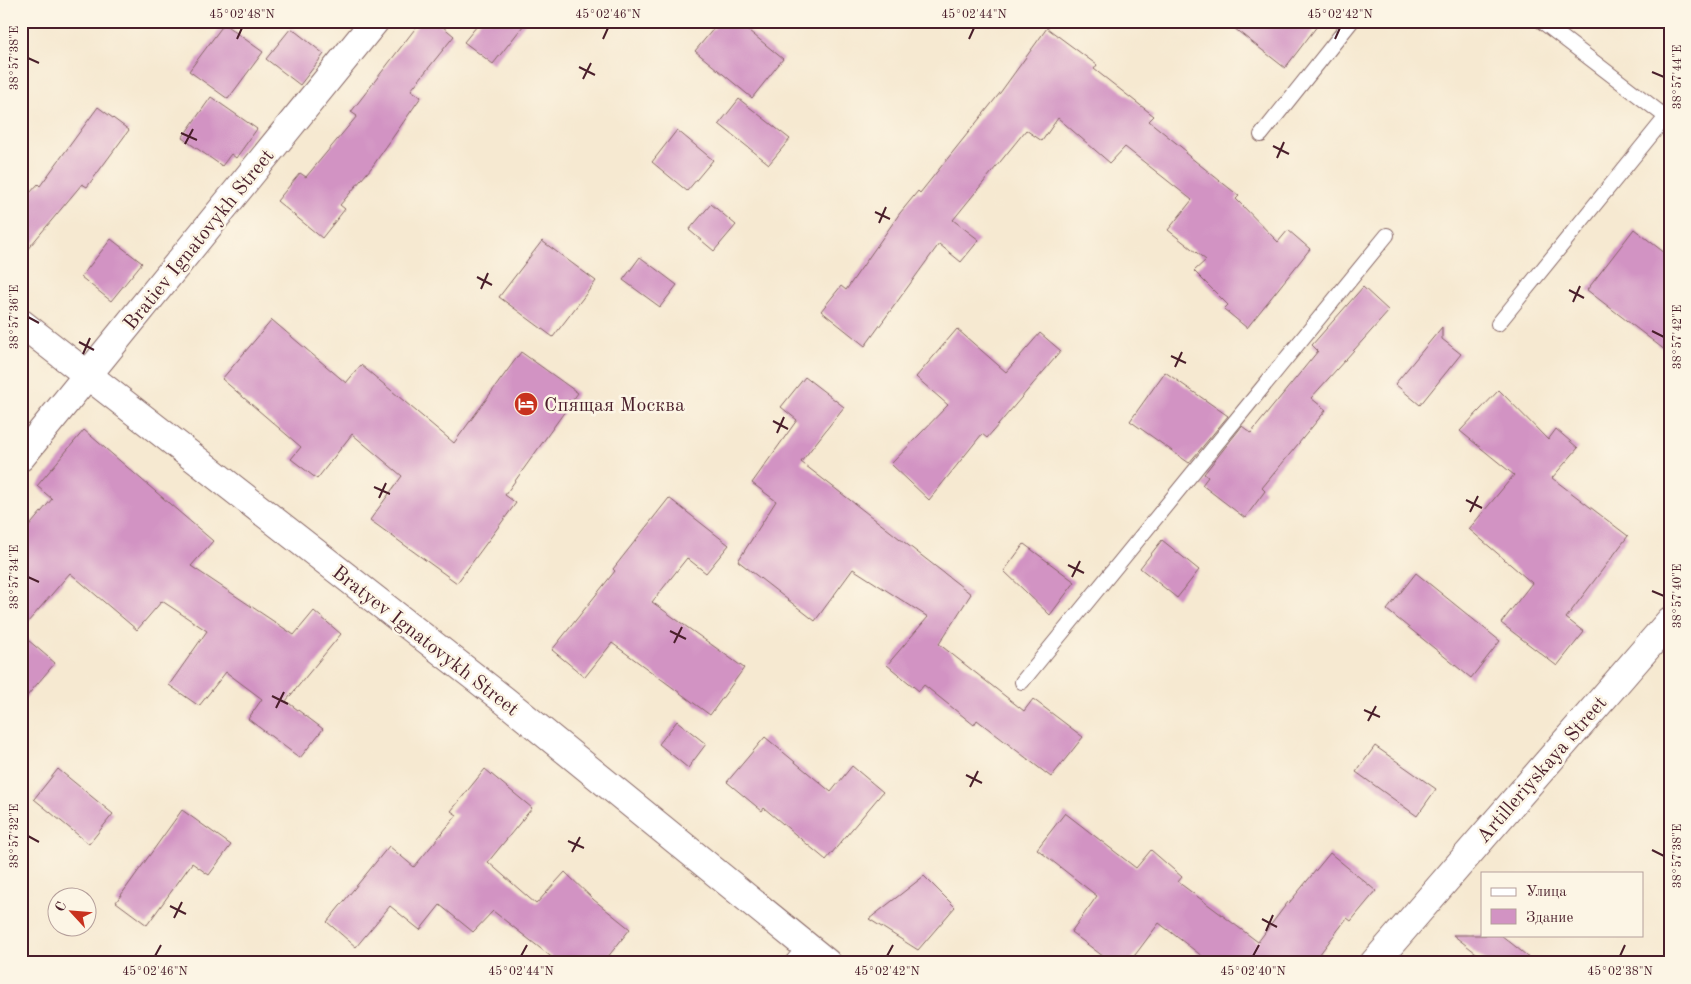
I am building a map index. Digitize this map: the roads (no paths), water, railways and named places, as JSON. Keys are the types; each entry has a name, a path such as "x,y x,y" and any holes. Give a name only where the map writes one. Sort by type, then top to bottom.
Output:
{"street":[{"name":"Bratiev Ignatovykh Street","path":"21,457 375,21"},
{"name":"Bratyev Ignatovykh Street","path":"21,323 504,700 798,954 828,963"},
{"name":"Artilleriyskaya Street","path":"1374,963 1670,621"}],"lane":[{"path":"1262,135 1352,21"},
{"path":"1498,324 1668,115 1541,21"},
{"path":"1022,682 1387,235"}],"place":[{"name":"Спящая Москва","path":"526,404"}]}
